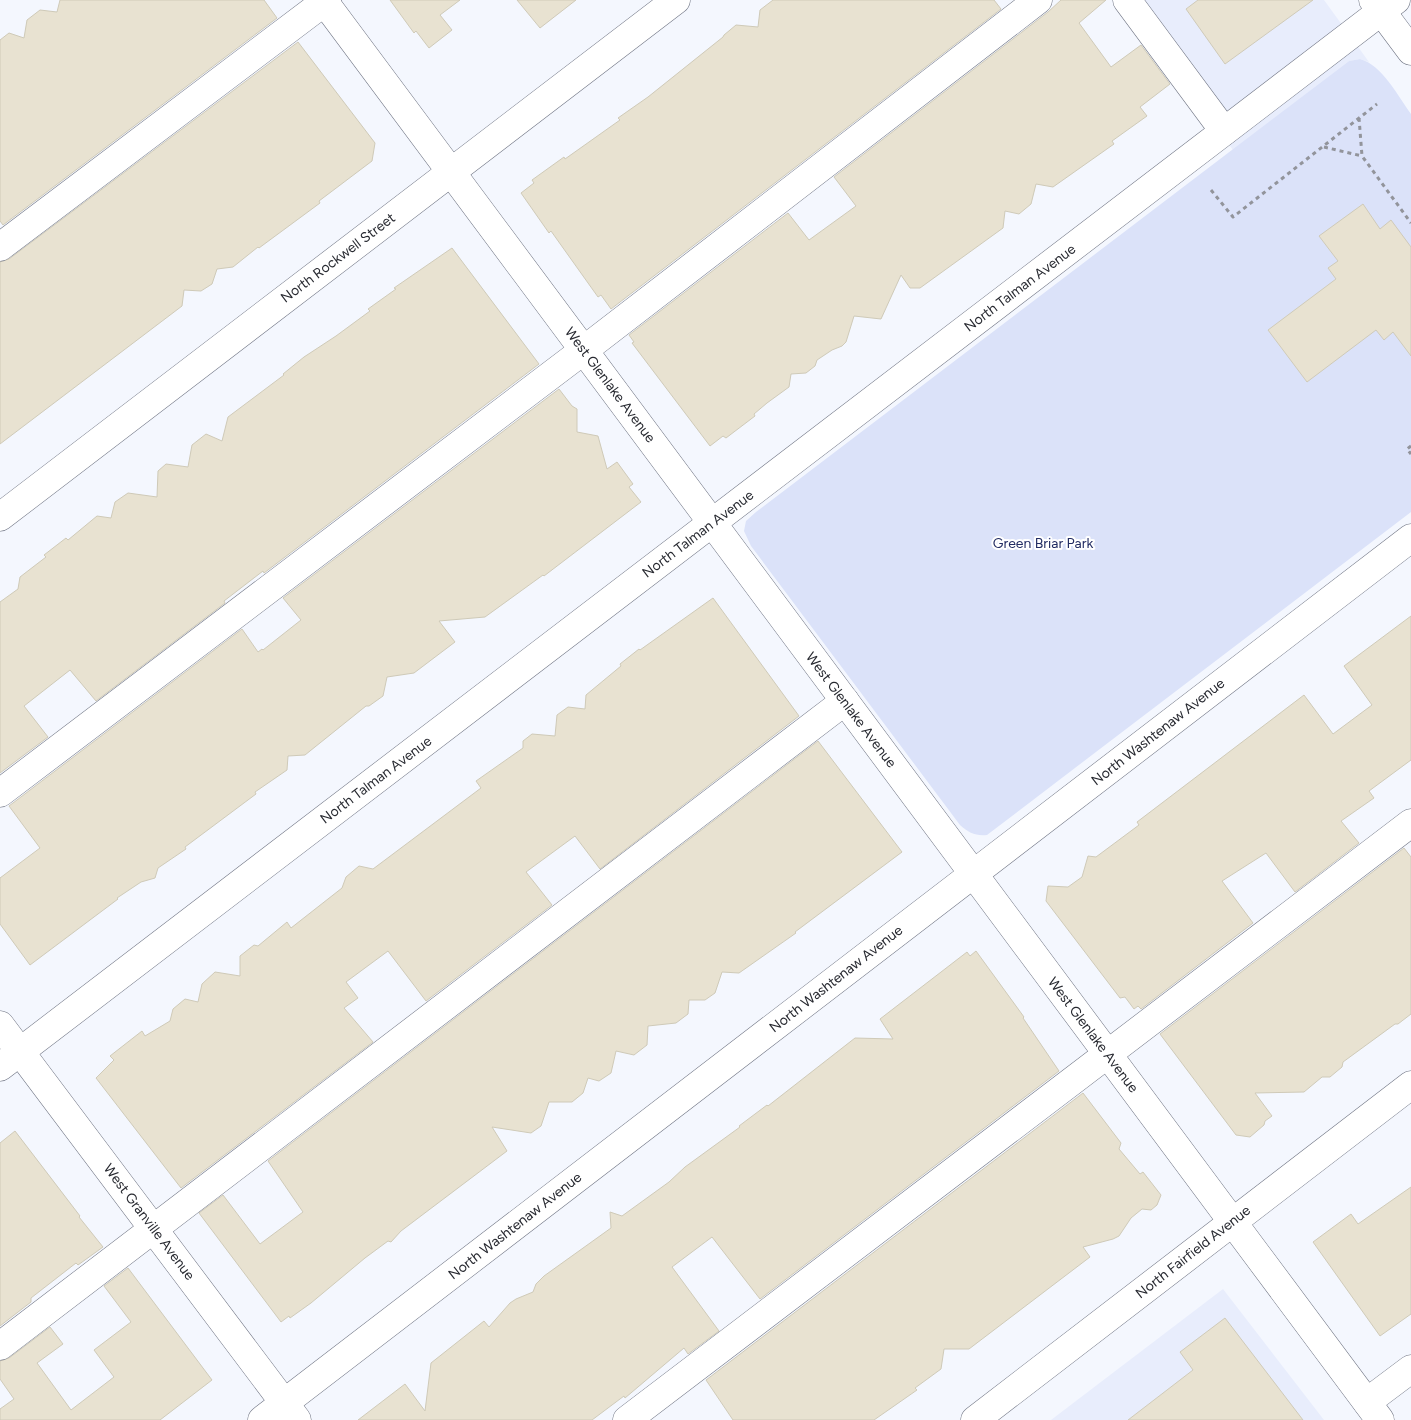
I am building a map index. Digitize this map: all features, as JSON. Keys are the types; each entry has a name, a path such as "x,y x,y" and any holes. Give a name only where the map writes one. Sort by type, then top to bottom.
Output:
{"street":[{"name":"West Glenlake Avenue","path":"325,0 1373,1411"},
{"path":"0,247 325,0"},
{"name":"North Rockwell Street","path":"0,517 676,0"},
{"path":"0,793 584,350 1038,0"},
{"path":"1127,0 1224,131"},
{"path":"1383,4 1411,51"},
{"name":"North Talman Avenue","path":"10,1060 1224,131 1383,4"},
{"name":"North Washtenaw Avenue","path":"262,1420 291,1412 973,874 1411,538"},
{"path":"0,1346 845,702"},
{"path":"627,1420 1411,823"},
{"name":"West Granville Avenue","path":"0,1025 10,1060 153,1228 291,1412"},
{"name":"North Fairfield Avenue","path":"975,1420 1411,1085"},
{"path":"1373,1411 1411,1368"}],"path":[{"path":"1212,190 1233,217 1377,104"},
{"path":"1359,118 1362,156 1411,223"},
{"path":"1323,146 1362,156"},
{"path":"1411,446 1407,449 1411,454"}],"shaded area":[{"path":"1123,0 1324,0 1369,62 1360,59 1349,61 1233,150"},
{"path":"1223,1289 1324,1420 1051,1420"}],"green space":[{"name":"Green Briar Park","path":"1360,59 1368,62 1382,74 1411,114 1411,512 987,835 969,832 960,825 751,546 744,531 746,521 1349,61"}],"building":[{"path":"60,0 264,0 277,18 3,225 0,221 0,40 9,33 24,38 27,20 40,10 57,12"},
{"path":"390,0 460,0 440,15 452,30 429,48 416,31 414,33"},
{"path":"517,0 576,0 540,28"},
{"path":"773,0 994,0 1001,9 611,309 601,295 598,297 521,193 534,183 532,180 620,120 618,118 648,97 736,25 758,27 760,10"},
{"path":"1061,0 1106,0 1079,23 1111,67 1141,45 1170,84 1140,107 1147,116 1112,141 1114,144 1053,187 1036,184 1031,204 1019,214 1005,211 1003,228 920,288 910,288 901,275 881,319 854,316 846,342 842,346 817,360 815,366 806,373 791,374 789,387 726,438 723,436 710,446 632,343 634,342 629,335 788,213 809,240 856,206 834,177"},
{"path":"1198,0 1313,0 1225,64 1186,9"},
{"path":"298,42 375,143 372,161 319,201 320,203 233,267 217,269 212,284 201,291 184,290 182,306 0,444 0,262 9,259"},
{"path":"1363,204 1380,229 1391,220 1411,247 1411,356 1393,332 1384,340 1376,330 1307,382 1268,330 1336,279 1328,268 1338,261 1319,236"},
{"path":"452,248 539,364 264,573 263,571 224,601 225,603 96,701 70,670 24,706 48,737 0,773 0,602 18,589 20,577 46,557 44,555 66,538 68,540 97,516 111,518 115,502 128,493 157,497 158,471 166,464 188,467 192,445 206,434 222,441 228,417 284,375 304,357 370,311 368,309 396,289 394,288"},
{"path":"559,389 572,406 577,409 577,432 598,436 607,469 617,462 633,484 629,487 641,502 544,576 485,617 439,621 455,642 414,673 387,677 383,696 369,706 366,706 305,755 288,756 287,770 255,792 256,794 185,847 186,849 158,868 155,878 141,882 117,898 30,965 0,924 0,878 40,848 9,806 242,629 258,652 263,650 301,620 283,598"},
{"path":"713,598 799,716 600,869 575,836 526,872 552,905 426,1001 388,951 346,982 358,998 344,1008 373,1042 181,1188 96,1078 114,1060 110,1056 142,1031 145,1036 170,1021 173,1009 185,999 198,1002 202,984 215,972 240,976 240,956 254,945 258,946 287,922 291,928 342,888 346,877 359,866 373,869 481,788 476,781 523,748 523,741 532,734 555,736 557,715 568,707 585,709 586,695 621,666 620,664"},
{"path":"1411,616 1411,760 1369,791 1374,798 1341,821 1359,843 1295,892 1266,853 1222,881 1253,923 1141,1009 1138,1006 1134,1009 1125,997 1120,998 1046,901 1048,886 1068,887 1082,877 1088,856 1096,857 1139,825 1137,822 1304,695 1333,734 1372,705 1344,666"},
{"path":"818,741 902,852 796,933 739,973 722,972 715,993 705,1000 689,1000 688,1014 676,1023 648,1026 647,1045 634,1055 616,1051 611,1073 599,1081 588,1078 583,1093 572,1102 549,1102 541,1126 531,1133 492,1127 507,1151 401,1231 391,1242 388,1241 365,1258 311,1303 281,1322 199,1213 223,1195 260,1244 303,1212 268,1161"},
{"path":"1404,848 1411,857 1411,1014 1343,1062 1342,1067 1330,1077 1322,1077 1304,1092 1255,1093 1272,1116 1250,1137 1236,1135 1160,1034"},
{"path":"976,951 1024,1017 1059,1071 760,1299 712,1237 672,1267 719,1331 688,1354 684,1348 625,1398 624,1396 592,1420 358,1420 405,1384 425,1411 431,1363 484,1321 489,1327 510,1303 533,1292 536,1284 544,1276 611,1228 610,1212 622,1216 669,1182 685,1167 768,1106 855,1038 893,1039 880,1019 967,952 970,956"},
{"path":"1083,1093 1121,1143 1119,1149 1140,1174 1143,1172 1161,1195 1157,1205 1151,1210 1142,1209 1131,1218 1119,1236 1083,1247 1090,1257 969,1349 944,1349 941,1369 915,1388 917,1390 874,1420 733,1420 706,1380"},
{"path":"15,1131 103,1247 78,1265 76,1263 31,1298 31,1302 0,1326 0,1143"},
{"path":"1411,1187 1411,1314 1380,1336 1313,1242 1351,1214 1358,1224"},
{"path":"128,1268 212,1380 160,1420 0,1420 0,1409 14,1399 0,1379 0,1361 9,1358 50,1327 63,1344 37,1363 71,1410 114,1377 94,1350 131,1322 104,1286"},
{"path":"1225,1318 1303,1420 1128,1420 1193,1370 1180,1352"}]}
